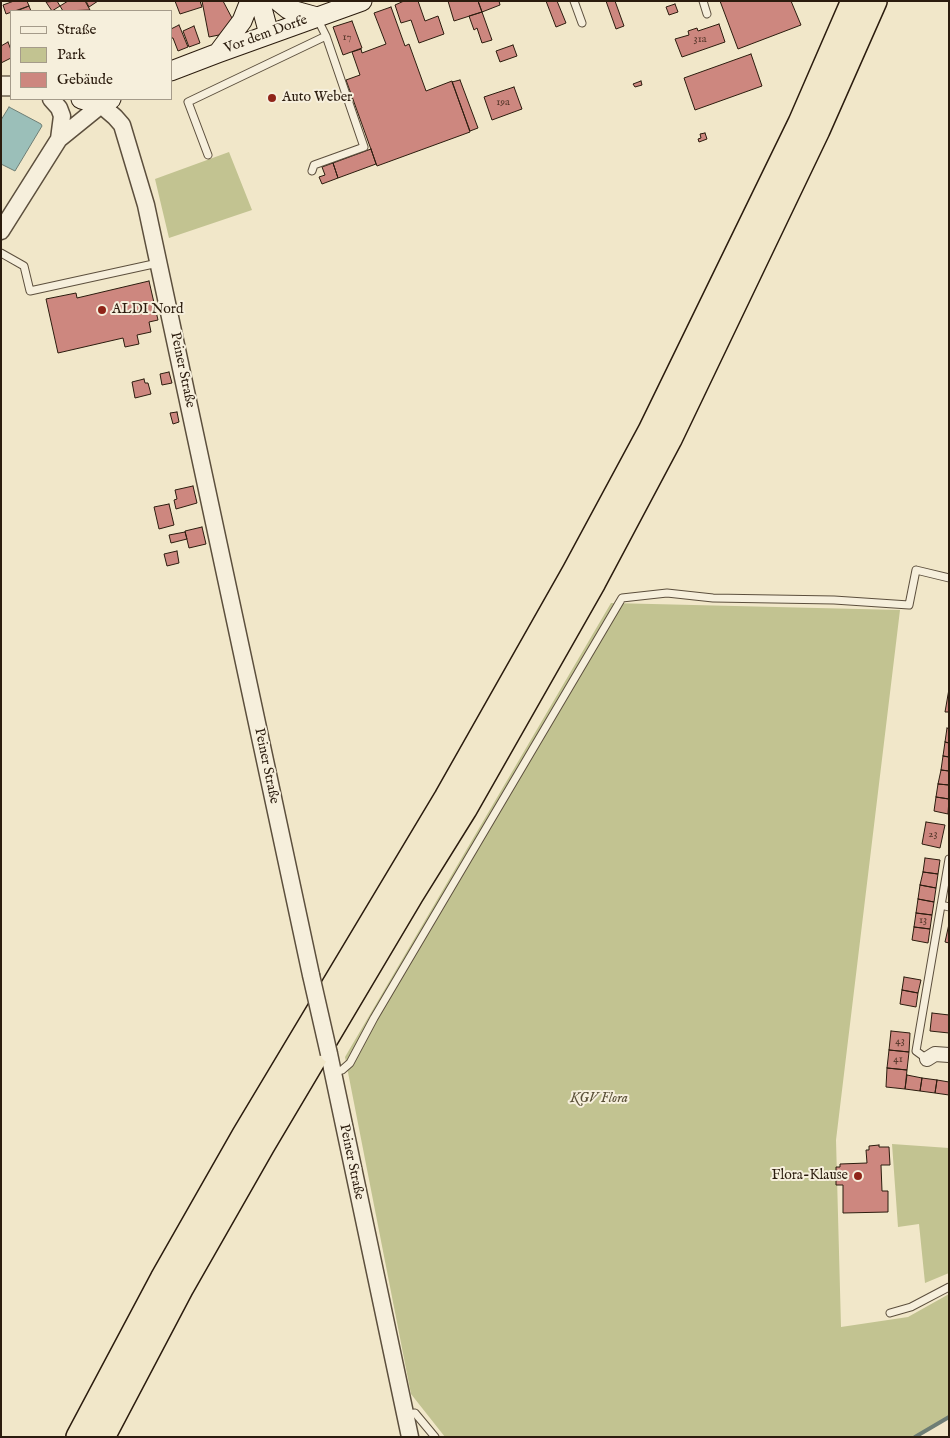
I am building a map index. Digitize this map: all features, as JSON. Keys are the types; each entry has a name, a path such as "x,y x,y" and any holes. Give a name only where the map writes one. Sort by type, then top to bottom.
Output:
{"highway":[{"path":"79,1437 164,1279 240,1144 447,798 575,572 651,431 801,123 854,1"},
{"path":"102,1437 210,1237 468,800 620,531 669,439 818,130 874,1"}],"main road":[{"path":"218,52 242,21 250,1"},
{"path":"260,1 269,34"},
{"path":"278,1 288,9 317,17"},
{"name":"Vor dem Dorfe","path":"172,71 218,52 361,1"},
{"path":"89,100 106,102"}],"street":[{"path":"52,100 59,108 62,116 59,139"},
{"path":"1,231 59,139 106,102"},
{"name":"Peiner Straße","path":"106,102 122,125 146,205 410,1437"},
{"path":"927,1059 935,1054 949,1055"}],"lane":[{"path":"574,1 582,23"},
{"path":"703,1 707,14"},
{"path":"312,172 314,165 364,147 326,36 317,17"},
{"path":"208,154 188,102 326,36"},
{"path":"1,253 24,266 30,290 159,263"},
{"path":"333,1073 342,1070 350,1063 374,1018 622,598 667,593 712,598 834,600 909,605 916,570 949,578"},
{"path":"927,1059 916,1051 949,859"},
{"path":"941,905 949,907"},
{"path":"890,1313 916,1305 949,1287"},
{"path":"405,1414 415,1413 435,1437"}],"green space":[{"path":"229,152 252,210 169,238 155,179"},
{"name":"KGV Flora","path":"611,603 900,610 836,1140 841,1327 908,1317 949,1294 949,1417 915,1437 445,1437 411,1394 345,1057"},
{"path":"892,1144 949,1148 949,1273 925,1283 919,1224 898,1227"}],"water":[{"path":"9,107 42,126 15,171 1,164 1,120"}],"building":[{"path":"14,1 27,1 29,6 18,10 10,10 10,13 6,14 3,5"},
{"path":"57,1 60,6 51,10 46,2"},
{"path":"68,1 85,1 90,10 62,10 60,6"},
{"path":"86,1 98,1 89,7"},
{"path":"175,1 200,1 202,7 180,14"},
{"path":"202,1 223,1 233,20 219,35 209,37"},
{"path":"404,1 418,1 425,21 438,16 444,34 419,43 411,20 401,23 395,5"},
{"path":"448,1 478,1 482,12 454,21"},
{"path":"478,1 499,1 500,5 482,12"},
{"path":"546,1 557,1 566,23 556,27"},
{"path":"606,1 615,1 624,26 616,29"},
{"path":"720,1 791,1 801,25 738,49"},
{"path":"675,4 678,12 669,15 666,7"},
{"path":"29,6 31,10 19,10"},
{"path":"391,7 405,46 409,44 426,91 452,81 470,132 377,166 346,80 360,75 352,52 361,49 362,53 386,44 374,13"},
{"path":"482,12 492,40 482,43 477,28 474,30 469,16"},
{"path":"352,21 362,48 343,55 333,27"},
{"path":"719,24 725,42 682,57 675,39 689,35 688,31 697,28 698,31"},
{"path":"179,25 188,47 178,51 172,38 172,28"},
{"path":"194,26 200,43 189,47 183,31"},
{"path":"8,42 10,58 1,63 1,46"},
{"path":"513,45 517,56 500,62 496,51"},
{"path":"751,54 762,86 695,110 684,78"},
{"path":"460,80 478,128 470,131 452,82"},
{"path":"641,81 642,85 635,87 633,84"},
{"path":"514,87 522,109 492,120 484,97"},
{"path":"705,133 707,139 699,142 700,134"},
{"path":"371,149 376,164 338,178 333,163"},
{"path":"333,163 338,178 322,184 319,177 325,175 322,167"},
{"name":"ALDI Nord","path":"149,281 158,320 149,322 151,332 137,335 139,344 125,347 123,338 58,353 46,299 76,293 77,298"},
{"path":"169,372 172,383 162,385 160,374"},
{"path":"144,379 145,383 148,383 151,394 135,398 132,382"},
{"path":"177,412 179,422 173,424 170,413"},
{"path":"193,486 197,503 176,509 174,500 177,499 175,490"},
{"path":"169,504 174,525 159,529 154,507"},
{"path":"202,527 206,544 189,548 185,531"},
{"path":"185,532 187,539 171,543 169,535"},
{"path":"177,551 179,563 167,566 164,554"},
{"path":"949,689 949,712 945,712"},
{"path":"947,728 949,729 949,743 945,742"},
{"path":"945,742 949,743 949,757 943,756"},
{"path":"943,756 949,757 949,771 941,770"},
{"path":"941,770 949,771 949,785 938,784"},
{"path":"938,784 949,785 949,799 936,797"},
{"path":"936,797 949,799 948,814 934,811"},
{"path":"926,822 945,825 940,848 922,844"},
{"path":"925,858 940,860 938,874 923,872"},
{"path":"923,872 938,874 936,888 920,885"},
{"path":"920,885 936,888 934,902 918,899"},
{"path":"918,899 934,902 932,915 916,913"},
{"path":"916,913 932,915 930,929 914,927"},
{"path":"949,924 949,943 945,942"},
{"path":"914,927 930,929 928,943 912,940"},
{"path":"904,977 921,980 918,993 902,990"},
{"path":"902,990 918,993 916,1007 900,1004"},
{"path":"932,1013 949,1015 949,1033 930,1031"},
{"path":"891,1031 910,1033 909,1052 889,1050"},
{"path":"889,1050 909,1052 907,1070 887,1068"},
{"path":"887,1068 907,1070 905,1089 886,1087"},
{"path":"907,1075 922,1078 920,1091 905,1089"},
{"path":"922,1078 937,1080 935,1093 920,1091"},
{"path":"937,1080 949,1082 949,1095 935,1093"},
{"name":"Flora-Klause","path":"879,1145 879,1147 889,1147 890,1165 881,1165 882,1191 888,1191 888,1212 843,1213 843,1185 836,1185 836,1167 840,1167 840,1164 867,1163 866,1150 869,1150 869,1146"}],"waterway":[{"path":"915,1437 949,1417"}],"place":[{"name":"Auto Weber","path":"272,98"},
{"name":"ALDI Nord","path":"102,310"},
{"name":"Flora-Klause","path":"858,1176"}]}
